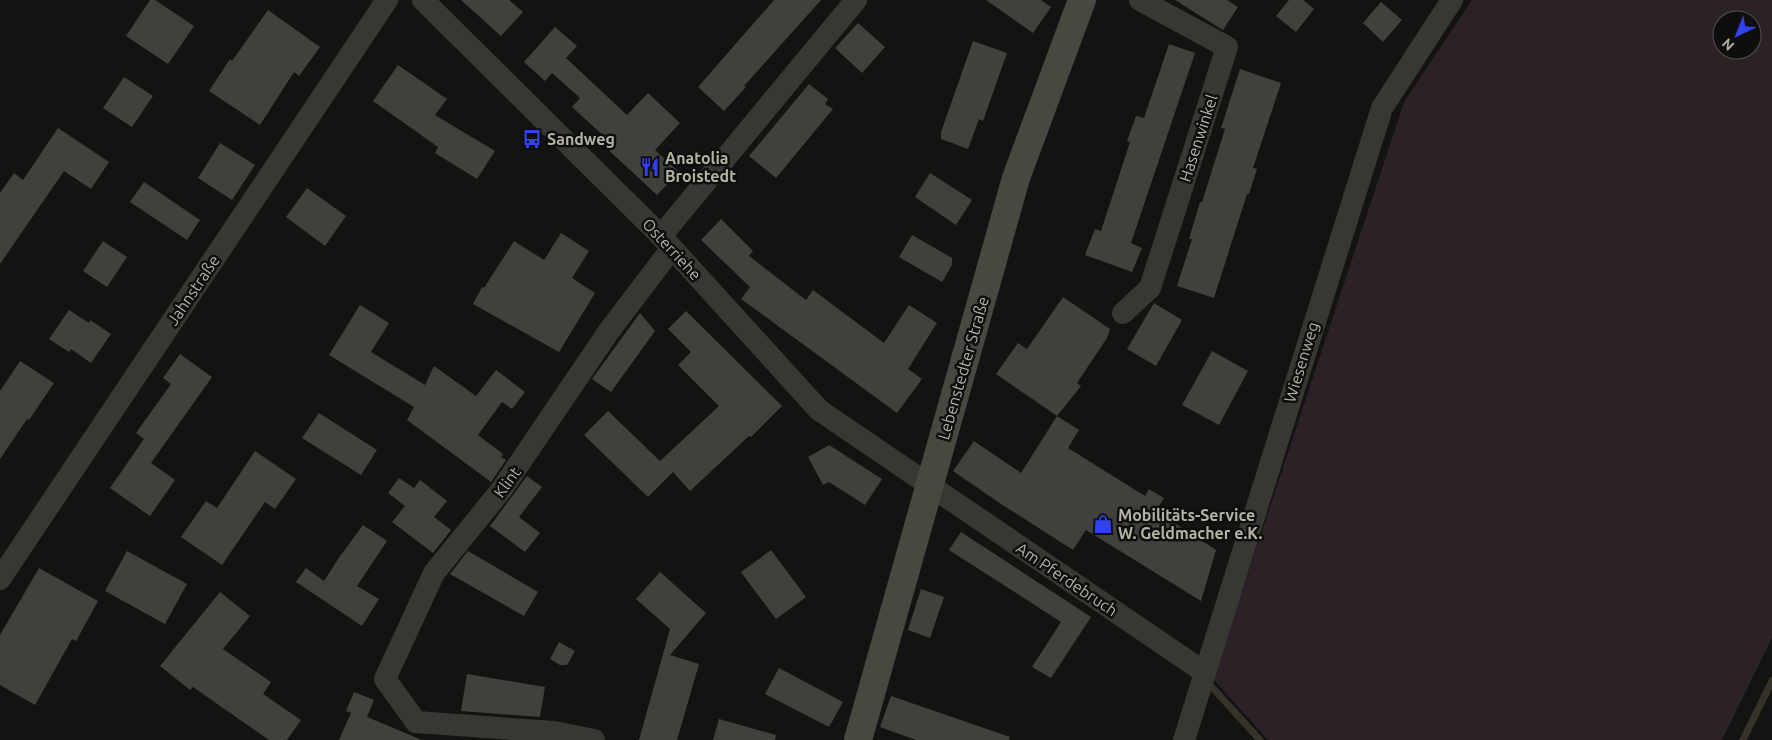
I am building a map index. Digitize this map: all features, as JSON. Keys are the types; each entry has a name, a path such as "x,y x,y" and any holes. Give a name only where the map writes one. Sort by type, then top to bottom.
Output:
{"street":[{"name":"Jahnstraße","path":"0,579 387,0"},
{"name":"Osterriehe","path":"423,0 666,242 819,410 930,486"},
{"path":"666,242 856,0"},
{"name":"Lebenstedter Straße","path":"858,740 1016,178 1082,0"},
{"name":"Hasenwinkel","path":"1123,313 1150,288 1227,47 1140,0"},
{"name":"Wiesenweg","path":"1184,740 1382,108 1452,0"},
{"name":"Klint","path":"414,731 385,679 434,573 502,489 666,242"},
{"name":"Am Pferdebruch","path":"930,486 1204,672"},
{"path":"414,731 554,732 594,740"}],"shaded area":[{"path":"1472,0 1772,0 1772,638 1722,740 1268,740 1213,679 1404,102"}],"building":[{"path":"150,0 155,0 194,26 168,64 126,36"},
{"path":"461,0 509,0 523,12 501,36"},
{"path":"774,0 821,0 724,111 698,87"},
{"path":"986,0 1041,0 1051,7 1033,33"},
{"path":"1175,0 1227,0 1238,7 1223,30"},
{"path":"1289,0 1303,0 1314,9 1296,32 1276,16"},
{"path":"1381,2 1402,20 1383,42 1363,23"},
{"path":"268,10 320,47 299,76 294,72 260,125 209,91 230,59 232,61"},
{"path":"858,23 885,47 862,73 835,48"},
{"path":"555,27 577,46 566,58 627,115 648,93 680,123 655,150 679,172 657,195 601,143 606,138 572,107 580,98 552,73 545,81 524,62"},
{"path":"973,41 1007,53 983,121 979,119 968,149 941,139 941,132"},
{"path":"1169,44 1195,53 1131,243 1142,248 1132,272 1085,255 1095,229 1101,231 1130,142 1127,141 1136,116 1144,118"},
{"path":"398,65 447,99 435,115 495,151 477,179 435,153 438,147 373,101"},
{"path":"1240,69 1281,83 1253,168 1257,169 1249,194 1247,194 1214,298 1177,286 1192,239 1189,239 1200,202 1202,202 1225,129 1221,128"},
{"path":"124,77 153,96 132,127 103,108"},
{"path":"809,84 828,99 825,104 833,109 776,178 749,156"},
{"path":"58,128 109,162 91,189 64,171 0,264 0,193 14,173 23,180"},
{"path":"220,143 255,165 232,200 198,178"},
{"path":"930,173 972,200 956,225 915,197"},
{"path":"144,182 200,220 187,240 130,202"},
{"path":"307,188 346,216 325,246 286,217"},
{"path":"721,219 753,251 749,256 806,300 813,290 884,343 909,305 937,323 908,369 922,379 897,413 741,299 750,287 701,240"},
{"path":"561,233 589,251 572,278 595,293 559,352 473,304 482,287 484,288 514,241 544,260"},
{"path":"912,235 952,258 952,265 942,282 899,257"},
{"path":"103,241 127,257 107,287 83,271"},
{"path":"1063,297 1110,329 1107,338 1077,383 1081,386 1057,416 996,374 1018,343 1027,349"},
{"path":"1154,303 1182,320 1156,366 1127,349"},
{"path":"360,305 389,323 371,352 425,385 434,366 476,396 496,370 525,392 512,409 502,402 478,435 503,454 501,457 506,460 491,482 407,420 414,407 329,355"},
{"path":"69,310 89,323 90,320 111,334 91,363 71,349 69,352 49,339"},
{"path":"686,311 782,406 751,437 749,436 690,491 673,472 648,497 584,435 608,411 660,461 719,406 678,365 691,352 668,329"},
{"path":"640,313 655,331 611,392 592,379"},
{"path":"1212,351 1248,371 1219,425 1182,405"},
{"path":"180,354 212,377 151,463 175,480 150,516 110,488 144,439 136,433 171,384 163,378"},
{"path":"20,361 54,383 0,459 0,391"},
{"path":"319,413 377,450 361,475 302,438"},
{"name":"Mobilitäts-Service W. Geldmacher e.K.","path":"1057,416 1079,430 1068,448 1145,496 1149,489 1164,498 1156,511 1216,550 1201,601 1086,530 1073,550 953,471 974,441 1021,473"},
{"path":"829,445 882,479 865,505 829,482 823,485 808,457"},
{"path":"255,451 296,479 275,509 265,502 222,565 181,537 206,501 217,508"},
{"path":"527,476 542,487 519,517 540,533 525,552 490,526"},
{"path":"399,478 414,488 420,480 447,501 434,517 451,530 433,553 392,522 405,506 388,493"},
{"path":"363,525 387,541 357,586 379,599 362,626 296,582 306,568 324,581"},
{"path":"961,532 1091,617 1051,678 1032,667 1061,622 949,550"},
{"path":"771,550 806,597 776,619 741,572"},
{"path":"127,551 187,584 165,624 105,591"},
{"path":"468,551 538,592 524,616 450,574"},
{"path":"39,568 98,601 76,641 72,639 35,705 0,685 0,635"},
{"path":"660,572 706,613 670,655 699,664 677,740 639,740 670,629 636,599"},
{"path":"921,589 944,597 930,638 908,630"},
{"path":"220,592 250,616 223,649 271,682 263,694 301,720 287,740 269,740 193,687 190,690 160,666"},
{"path":"559,642 575,651 567,665 560,665 550,659"},
{"path":"779,668 843,702 829,727 765,694"},
{"path":"467,674 545,687 540,717 461,711"},
{"path":"354,692 374,700 367,717 422,740 339,740 351,713 346,711"},
{"path":"891,696 1010,737 1009,740 916,740 880,727"},
{"path":"719,719 776,735 775,740 713,740"}],"waterway":[{"path":"1743,740 1772,681"},
{"path":"1210,685 1260,740"}],"place":[{"name":"Sandweg","path":"532,139"},
{"name":"Anatolia Broistedt","path":"650,167"},
{"name":"Mobilitäts-Service W. Geldmacher e.K.","path":"1103,524"}]}
